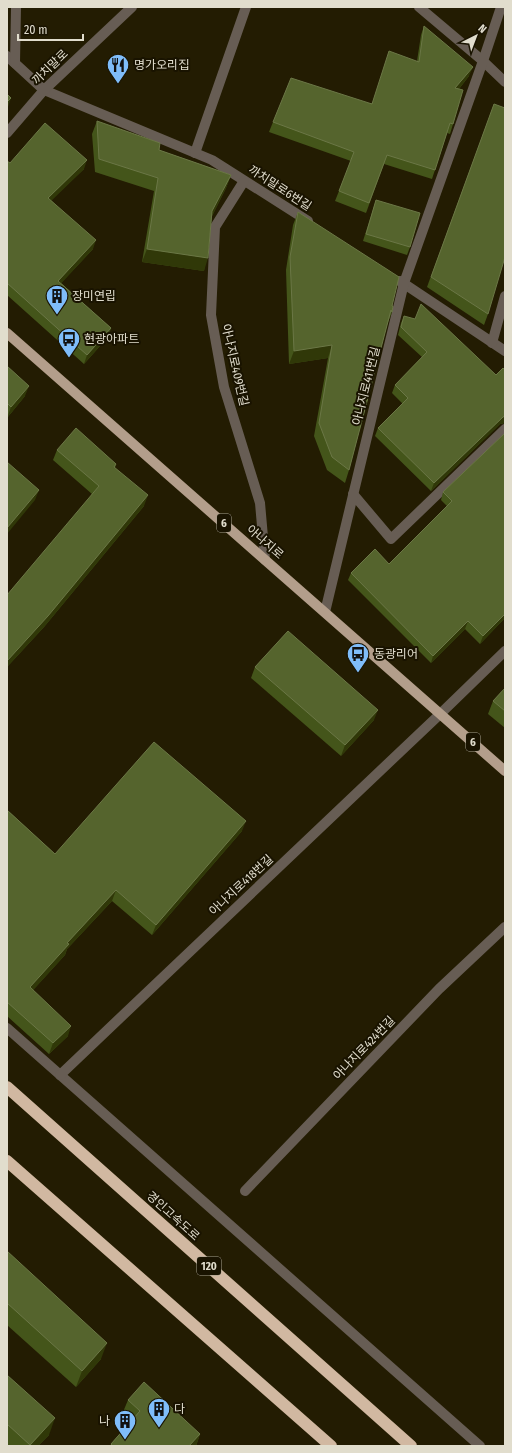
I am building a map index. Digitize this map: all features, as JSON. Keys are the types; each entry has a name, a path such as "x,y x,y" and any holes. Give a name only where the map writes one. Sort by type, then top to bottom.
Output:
{"highway":[{"name":"경인고속도로","path":"7,1086 411,1446"},
{"path":"7,1161 331,1446"}],"main road":[{"name":"아나지로","path":"7,332 505,771"}],"street":[{"path":"15,63 16,7"},
{"name":"까치말로","path":"7,133 44,90 132,7"},
{"path":"194,153 246,7"},
{"path":"419,7 483,61 505,82"},
{"name":"아나지로411번길","path":"325,612 404,283 501,7"},
{"path":"7,56 44,90"},
{"name":"까치말로6번길","path":"44,90 212,160 318,228"},
{"name":"아나지로409번길","path":"244,180 215,227 211,315 224,387 260,503 265,560"},
{"path":"391,275 505,351"},
{"path":"492,343 505,296"},
{"path":"354,494 391,539 505,429"},
{"name":"아나지로418번길","path":"60,1075 505,651"},
{"name":"아나지로424번길","path":"245,1191 439,989 505,928"},
{"path":"7,1028 480,1446"}],"building":[{"path":"424,26 473,67 455,88 463,90 453,124 450,123 435,170 387,155 369,203 339,191 354,152 273,122 291,78 372,104 389,51 419,62"},
{"path":"7,94 11,98 7,102"},
{"path":"494,104 505,108 505,257 488,314 431,277"},
{"path":"97,121 160,143 159,150 231,175 212,211 208,258 147,249 158,178 99,159"},
{"path":"45,123 87,160 48,198 96,240 58,281 111,328 87,355 7,283 7,161 10,163"},
{"path":"376,200 420,213 410,247 366,234"},
{"path":"298,212 399,277 392,312 391,310 349,470 332,457 319,423 332,345 294,351 290,257"},
{"path":"421,304 496,375 503,368 505,370 505,416 434,483 378,428 408,398 395,385 427,352 401,327 404,316 415,319"},
{"path":"7,366 29,386 11,407 7,403"},
{"path":"76,428 116,464 114,467 148,495 48,616 7,661 7,595 99,486 57,450"},
{"path":"505,433 505,614 483,636 468,621 433,656 351,573 375,549 389,564 452,501 443,492"},
{"path":"7,462 39,490 7,528"},
{"path":"288,631 378,710 345,745 255,667"},
{"path":"505,688 505,711 493,701"},
{"path":"154,742 246,821 156,925 116,890 67,943 69,944 30,987 71,1026 53,1043 7,1002 7,810 55,854"},
{"path":"7,1251 107,1343 82,1371 7,1303"},
{"path":"7,1375 55,1418 30,1445 7,1424"},
{"path":"144,1382 200,1434 189,1446 113,1446 111,1444 140,1411 128,1400"}],"place":[{"name":"명가오리집","path":"118,84"},
{"name":"장미연립","path":"57,316"},
{"name":"현광아파트","path":"69,358"},
{"name":"동광리어","path":"358,674"},
{"name":"다","path":"159,1428"},
{"name":"나","path":"125,1440"}]}
